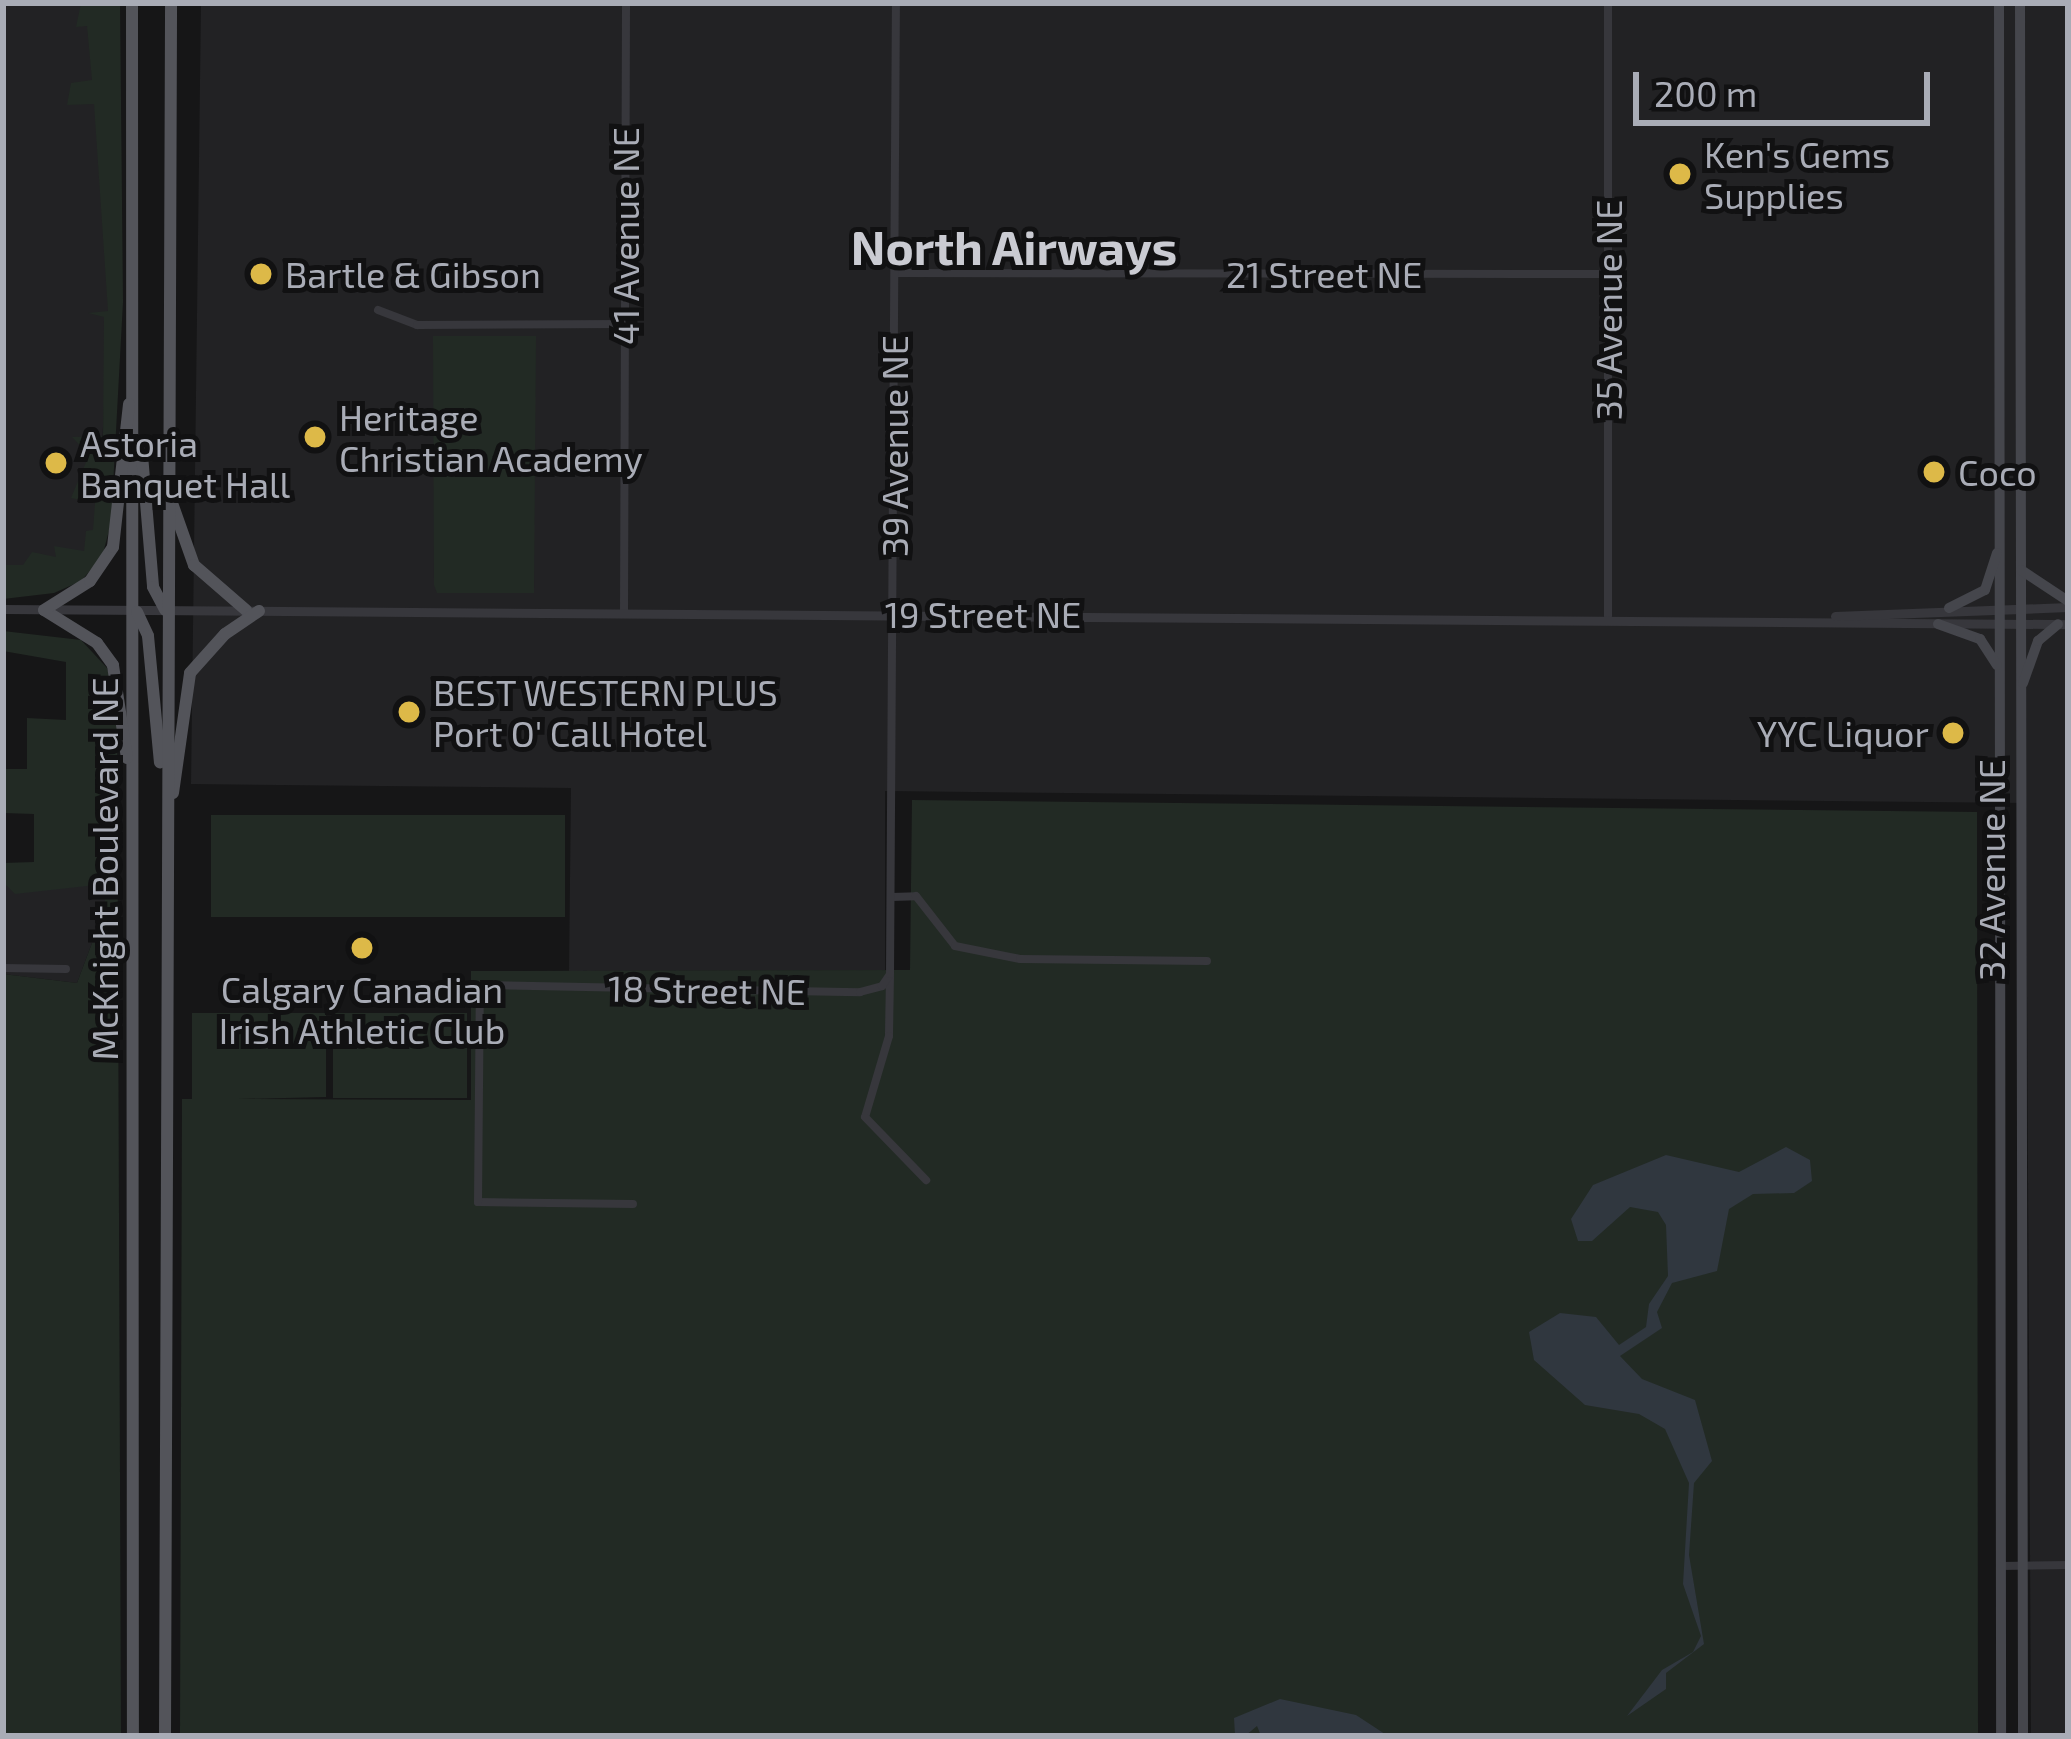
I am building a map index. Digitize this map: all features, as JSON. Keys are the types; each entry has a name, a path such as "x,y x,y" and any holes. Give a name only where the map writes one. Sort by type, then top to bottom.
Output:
{"main road":[{"name":"McKnight Boulevard NE","path":"133,3 133,1736"},
{"name":"McKnight Boulevard NE","path":"165,1736 171,3"},
{"name":"32 Avenue NE","path":"1999,3 2001,1736"},
{"name":"32 Avenue NE","path":"2020,4 2023,1736"},
{"path":"133,874 120,687 97,643 44,610 97,574 112,548 135,368"},
{"path":"136,417 154,586 166,611"},
{"path":"166,860 190,674 224,634 252,611 194,566 167,484"},
{"path":"1949,608 1984,590 2001,538"},
{"path":"2021,571 2068,604"},
{"path":"135,610 148,636 166,810"},
{"path":"1938,624 1980,639 2001,674"},
{"path":"2020,692 2038,640 2063,624"}],"street":[{"name":"41 Avenue NE","path":"624,613 626,3"},
{"name":"39 Avenue NE","path":"890,974 896,3"},
{"name":"35 Avenue NE","path":"1609,3 1609,616"},
{"name":"21 Street NE","path":"895,273 1609,274"},
{"path":"378,310 417,325 625,324"},
{"name":"19 Street NE","path":"1830,617 2068,604"},
{"name":"19 Street NE","path":"3,609 1830,617 1938,624 2063,624"},
{"path":"892,897 916,896 955,946 1020,959 1208,961"},
{"path":"3,968 66,968"},
{"path":"890,974 889,1036 865,1117 926,1180"},
{"name":"18 Street NE","path":"633,1204 478,1202 480,986 860,992 882,986 890,974"},
{"path":"2001,1566 2068,1564"}],"shaded area":[{"path":"3,3 89,3 110,270 98,539 78,571 3,572"},
{"path":"81,3 120,3 123,302 111,523 102,557 81,581 54,593 3,599 3,565 23,565 32,552 56,557 54,546 84,551 86,531 93,530 95,503 71,498 89,455 72,437 103,436 104,317 88,313 108,311 94,104 67,105 71,83 92,80 87,26 76,27"},
{"path":"201,3 2068,3 2068,1736 2031,1736 2026,803 885,791 885,970 569,971 571,788 191,784"},
{"path":"433,336 536,336 534,593 437,593"},
{"path":"3,631 81,640 107,668 117,701 121,1736 3,1736 3,974 77,983 92,943 105,943 105,895 96,885 15,894 6,885 3,897 3,863 34,862 34,814 3,813 3,769 27,769 27,718 66,720 66,662 3,651"},
{"path":"912,800 1977,812 1978,1736 180,1736 182,1099 192,1099 192,1013 326,1013 326,1097 238,1099 471,1100 471,971 910,970"},
{"path":"211,815 565,815 565,917 211,917"},
{"path":"3,877 112,878 113,943 92,943 77,983 3,974"},
{"path":"333,1013 467,1013 467,1098 333,1098"},
{"path":"1786,1147 1810,1160 1812,1181 1794,1193 1753,1194 1729,1209 1717,1271 1672,1283 1657,1312 1662,1328 1620,1356 1642,1379 1695,1400 1712,1461 1694,1483 1689,1555 1704,1644 1666,1673 1666,1689 1627,1716 1662,1670 1693,1652 1701,1636 1683,1584 1689,1483 1665,1429 1639,1414 1585,1405 1534,1360 1529,1332 1560,1313 1596,1317 1619,1345 1646,1327 1649,1304 1668,1276 1666,1225 1658,1212 1630,1207 1592,1241 1578,1241 1571,1219 1593,1185 1666,1155 1739,1172"},
{"path":"1280,1699 1356,1715 1388,1736 1261,1736 1257,1726 1245,1736 1218,1736 1235,1735 1234,1718"}],"place":[{"name":"Ken's Gems Supplies","path":"1680,174"},
{"name":"Bartle & Gibson","path":"261,274"},
{"name":"Heritage Christian Academy","path":"315,437"},
{"name":"Astoria Banquet Hall","path":"56,463"},
{"name":"Coco","path":"1934,472"},
{"name":"BEST WESTERN PLUS Port O' Call Hotel","path":"409,712"},
{"name":"YYC Liquor","path":"1953,733"},
{"name":"Calgary Canadian Irish Athletic Club","path":"362,948"}],"district":[{"name":"North Airways","path":"1014,247"}]}
